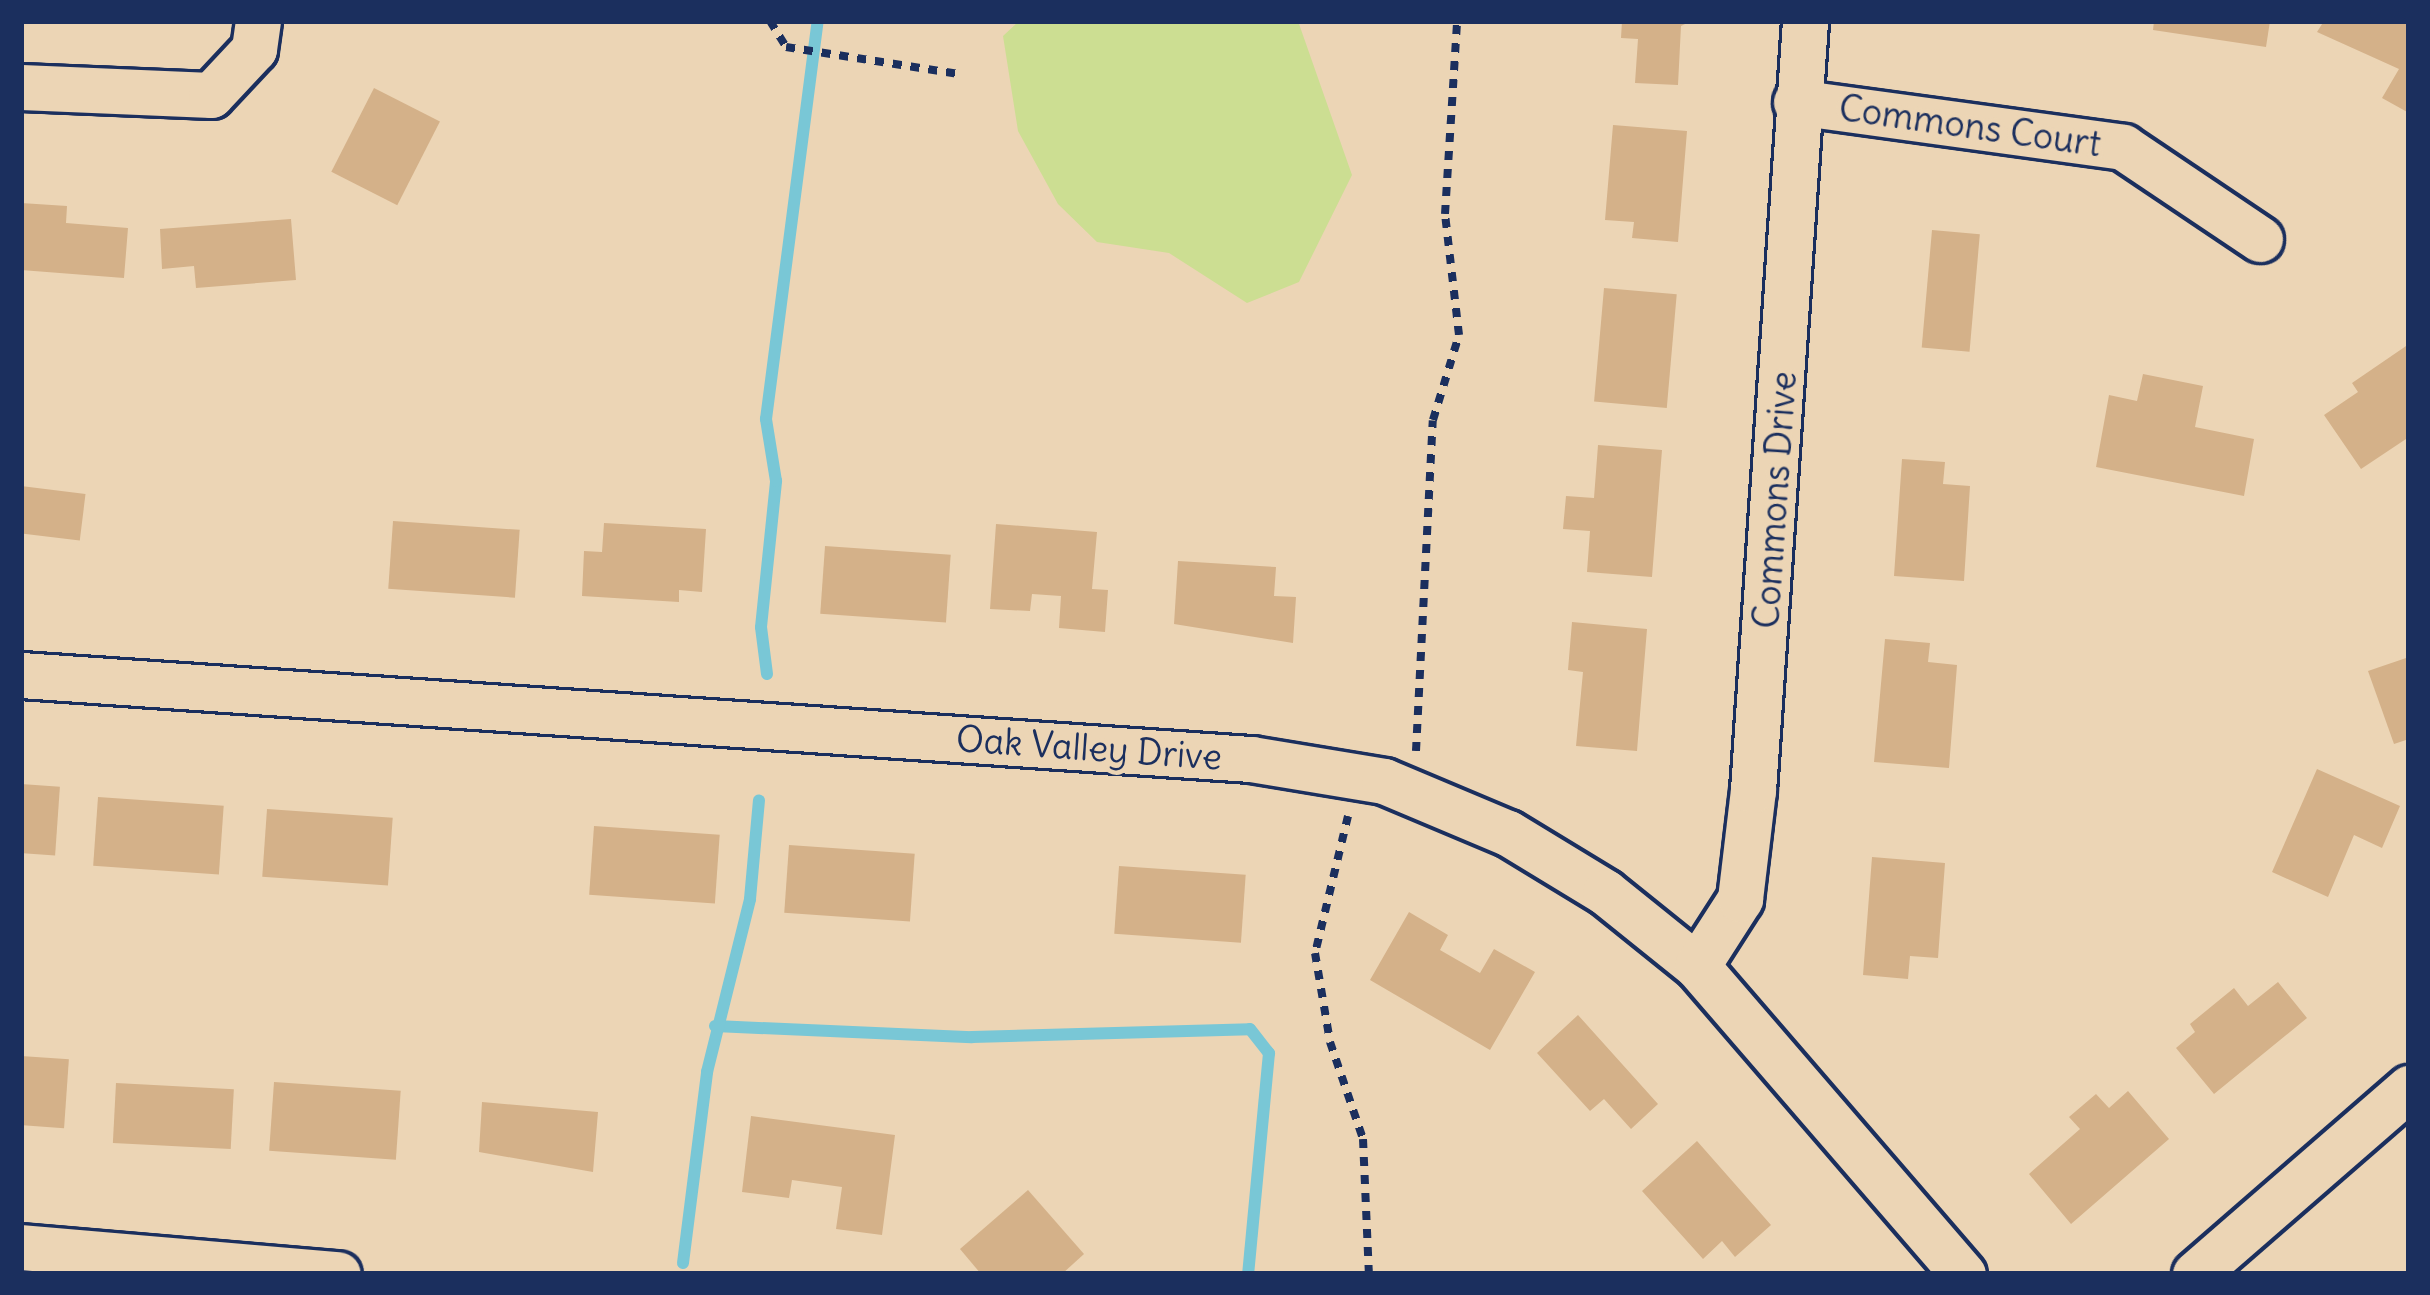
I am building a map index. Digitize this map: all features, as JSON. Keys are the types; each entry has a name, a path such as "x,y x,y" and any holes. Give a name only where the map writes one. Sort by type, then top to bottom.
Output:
{"street":[{"path":"21,87 211,95 254,50 258,21"},
{"name":"Commons Drive","path":"1696,965 1740,899 1753,790 1805,21"},
{"name":"Commons Court","path":"1796,102 2123,148 2260,239"},
{"name":"Oak Valley Drive","path":"21,675 1251,759 1384,781 1508,833 1605,892 1696,965 1963,1274"},
{"path":"2195,1274 2409,1088"},
{"path":"21,1247 338,1274"}],"path":[{"path":"770,21 786,47 855,52 959,74"},
{"path":"1370,1274 1363,1139 1330,1042 1315,953 1342,826 1384,781 1414,764 1433,420 1459,335 1445,214 1457,21"}],"green space":[{"path":"1019,21 1298,21 1352,175 1299,282 1247,303 1169,253 1097,242 1058,204 1018,131 1003,36"}],"building":[{"path":"1622,21 1691,21 1681,26 1678,85 1635,83 1638,39 1621,38"},
{"path":"2154,21 2270,21 2266,47 2153,30"},
{"path":"2324,21 2409,21 2409,113 2382,98 2399,69 2317,32"},
{"path":"374,88 440,122 397,205 331,172"},
{"path":"1613,125 1687,131 1678,242 1632,238 1634,222 1605,220"},
{"path":"21,203 67,206 66,223 128,228 124,278 21,270"},
{"path":"291,219 296,280 196,288 194,266 162,269 160,229"},
{"path":"1932,230 1980,234 1970,352 1922,348"},
{"path":"1604,288 1677,294 1667,408 1594,402"},
{"path":"2409,344 2409,437 2361,469 2324,415 2358,392 2352,383"},
{"path":"2143,374 2203,386 2195,427 2254,439 2244,496 2096,467 2109,395 2137,401"},
{"path":"1598,445 1662,450 1652,577 1587,572 1590,531 1563,529 1566,496 1594,498"},
{"path":"1902,459 1945,462 1943,484 1970,486 1964,581 1894,576"},
{"path":"21,486 86,494 80,541 21,533"},
{"path":"393,521 520,530 515,598 388,589"},
{"path":"604,523 706,529 702,592 679,590 679,602 582,596 584,551 602,552"},
{"path":"996,524 1097,532 1092,589 1108,590 1105,632 1059,628 1061,596 1032,594 1030,611 990,609"},
{"path":"825,546 951,555 946,623 820,614"},
{"path":"1178,561 1276,567 1274,596 1296,597 1293,643 1174,624"},
{"path":"1572,622 1647,629 1637,751 1576,746 1583,672 1568,670"},
{"path":"1885,639 1930,643 1928,662 1957,665 1949,768 1874,762"},
{"path":"2409,657 2409,739 2394,744 2368,671"},
{"path":"2317,769 2400,806 2382,848 2354,835 2328,897 2272,872"},
{"path":"21,784 60,787 55,856 21,853"},
{"path":"98,797 224,806 219,875 93,866"},
{"path":"267,809 393,818 388,886 262,877"},
{"path":"594,826 720,835 715,904 589,895"},
{"path":"789,845 915,854 910,922 784,913"},
{"path":"1872,857 1945,863 1938,958 1910,956 1908,979 1863,975"},
{"path":"1119,866 1246,875 1241,943 1114,934"},
{"path":"1409,912 1448,935 1440,950 1480,973 1494,949 1535,972 1490,1050 1370,980"},
{"path":"2278,982 2307,1018 2214,1094 2176,1048 2195,1032 2190,1024 2234,988 2248,1006"},
{"path":"1578,1015 1658,1104 1631,1129 1604,1099 1590,1111 1537,1053"},
{"path":"21,1056 69,1059 64,1128 21,1125"},
{"path":"274,1082 401,1091 396,1160 269,1151"},
{"path":"116,1083 234,1089 231,1149 113,1143"},
{"path":"2128,1091 2169,1139 2071,1224 2029,1174 2080,1129 2069,1117 2096,1094 2109,1108"},
{"path":"482,1102 598,1112 593,1172 479,1152"},
{"path":"751,1116 895,1135 882,1235 836,1229 842,1187 792,1180 789,1198 742,1192"},
{"path":"1697,1141 1771,1225 1735,1257 1722,1241 1703,1259 1642,1191"},
{"path":"1028,1190 1084,1254 1062,1274 981,1274 960,1249"}],"waterway":[{"path":"767,674 761,627 776,481 766,419 818,21"},
{"path":"683,1263 707,1072 750,899 759,800"},
{"path":"715,1026 972,1037 1250,1029 1269,1053 1248,1274"}]}
